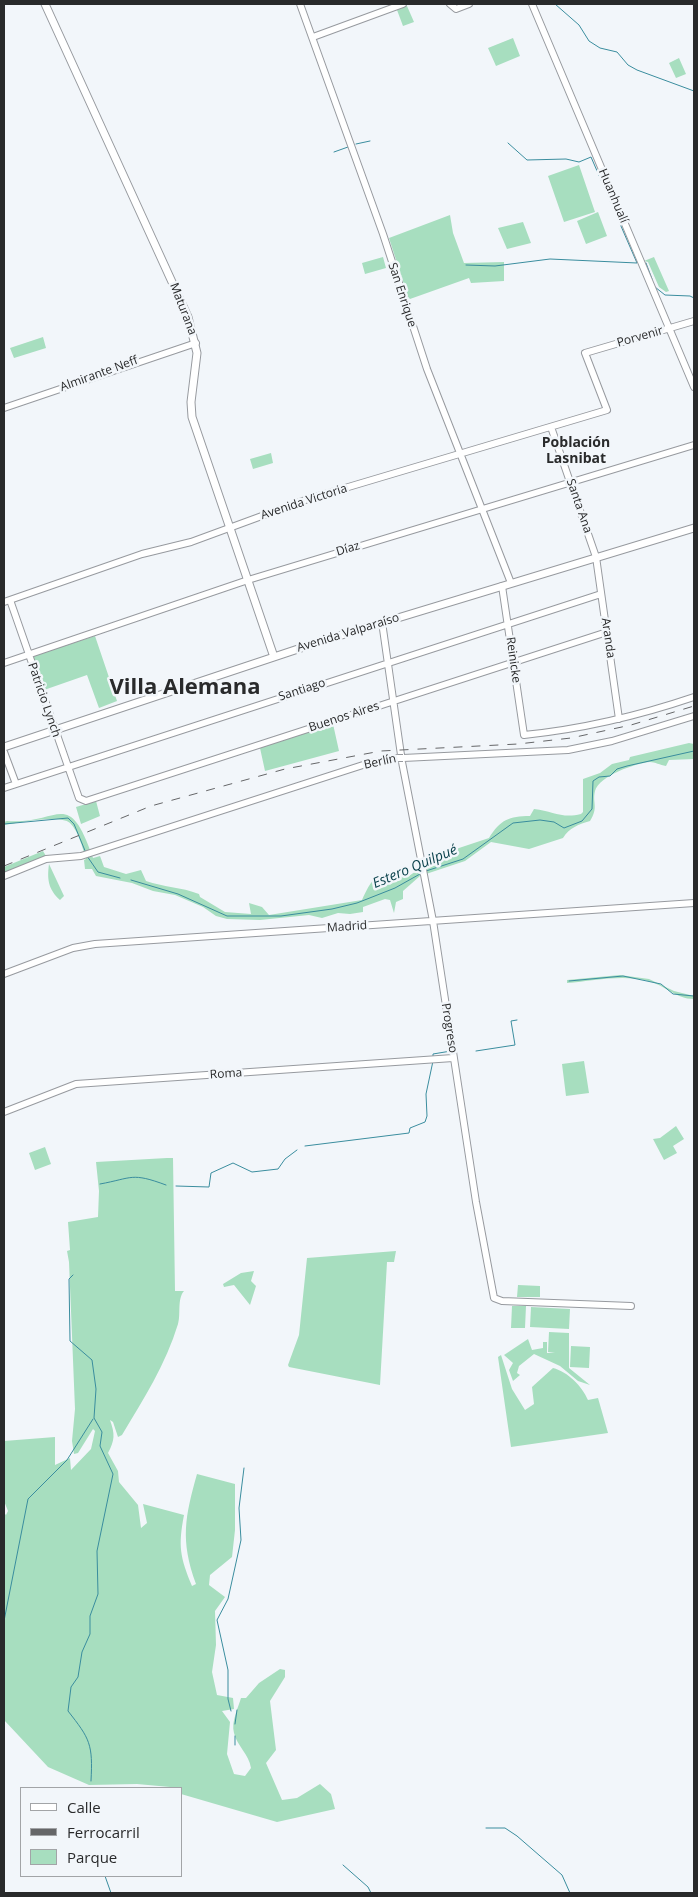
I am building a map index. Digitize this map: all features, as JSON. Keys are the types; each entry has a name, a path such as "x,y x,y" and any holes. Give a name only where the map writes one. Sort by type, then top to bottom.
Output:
{"main road":[{"name":"Maturana","path":"45,4 178,294 196,343 197,361 191,411 274,657"},
{"name":"Avenida Valparaíso","path":"4,747 382,622 694,528"}],"street":[{"name":"San Enrique","path":"300,4 382,231 427,369 511,583"},
{"path":"313,37 402,4"},
{"path":"450,4 454,9 469,4"},
{"name":"Huanhualí","path":"532,4 694,388"},
{"name":"Porvenir","path":"607,410 585,353 694,321"},
{"name":"Almirante Neff","path":"4,408 196,343"},
{"name":"Avenida Victoria","path":"7,601 142,554 191,542 230,526 300,504 308,499 607,410"},
{"name":"Santa Ana","path":"551,427 596,557"},
{"name":"Díaz","path":"4,662 248,580 694,445"},
{"name":"Aranda","path":"596,557 619,719"},
{"name":"Reinicke","path":"502,586 524,735 586,728 619,719"},
{"name":"Santiago","path":"4,788 601,594"},
{"name":"Patricio Lynch","path":"7,601 80,800"},
{"name":"Progreso","path":"382,622 402,761 433,921 476,1202 494,1298 502,1301 630,1306"},
{"name":"Buenos Aires","path":"80,800 86,801 607,632"},
{"path":"619,719 694,697"},
{"name":"Berlín","path":"4,876 46,859 77,857 91,853 366,764 401,758 568,750 612,740 694,716"},
{"path":"4,752 16,784"},
{"name":"Madrid","path":"4,974 83,945 694,903"},
{"name":"Roma","path":"4,1112 76,1084 433,1061 453,1053"}],"green space":[{"path":"407,6 414,22 403,26 397,10"},
{"path":"513,38 520,56 496,66 488,48"},
{"path":"679,58 686,74 676,78 669,63"},
{"path":"579,165 595,212 564,222 548,176"},
{"path":"598,212 607,236 586,244 577,221"},
{"path":"450,215 453,233 464,263 504,262 504,281 471,283 469,278 410,299 389,238"},
{"path":"523,222 531,243 507,249 498,228"},
{"path":"383,257 386,268 365,274 362,263"},
{"path":"654,257 669,291 666,292 659,287 648,262 644,261"},
{"path":"43,337 46,348 14,358 10,348"},
{"path":"271,453 273,463 253,469 250,459"},
{"path":"95,636 117,701 99,708 87,675 44,690 33,656"},
{"path":"333,724 339,751 265,771 260,748"},
{"path":"689,743 694,744 694,759 669,760 666,766 652,762 644,763 619,771 603,780 595,791 595,809 590,821 575,827 563,838 529,849 491,842 465,861 420,876 403,891 403,899 396,902 394,913 390,900 385,899 363,907 363,912 338,913 322,918 309,915 260,920 227,919 216,916 203,907 175,895 153,891 132,883 96,876 92,869 85,869 84,860 86,859 78,835 73,826 65,820 48,819 4,825 4,822 7,821 25,821 60,814 69,816 76,822 84,836 93,858 100,856 104,867 126,874 141,870 146,881 199,894 200,897 225,912 251,914 249,903 262,907 269,915 362,900 367,889 376,878 380,876 409,876 419,869 424,869 438,855 489,838 501,823 511,818 530,816 534,809 568,816 581,814 583,812 583,779 600,773 612,764 629,760 630,757"},
{"path":"96,801 100,816 81,824 76,807"},
{"path":"43,851 46,856 4,873 4,867"},
{"path":"49,864 64,896 60,900 49,884"},
{"path":"620,975 649,979 674,991 694,996 694,999 682,997 654,983 638,979 618,978 567,983 567,980"},
{"path":"584,1061 589,1093 566,1096 562,1064"},
{"path":"676,1126 684,1139 673,1146 677,1153 664,1160 653,1139 660,1138"},
{"path":"45,1147 51,1164 35,1170 29,1153"},
{"path":"173,1158 175,1291 184,1291 180,1302 178,1324 161,1367 122,1435 118,1437 113,1422 110,1420 114,1437 108,1453 118,1471 119,1482 138,1505 141,1528 147,1523 143,1504 184,1515 181,1551 192,1586 196,1584 188,1554 186,1529 187,1516 197,1474 235,1484 235,1530 232,1557 210,1575 209,1585 225,1597 215,1611 216,1645 212,1672 217,1695 233,1698 234,1709 222,1711 230,1722 227,1754 234,1774 245,1776 251,1768 250,1763 233,1729 235,1715 241,1698 246,1698 259,1683 280,1669 285,1670 285,1677 270,1701 276,1750 266,1763 282,1800 297,1798 320,1784 331,1794 335,1809 277,1822 182,1794 182,1787 137,1784 89,1785 48,1767 4,1720 4,1513 6,1515 8,1511 4,1501 4,1441 55,1437 55,1465 70,1458 71,1470 91,1449 95,1431 93,1429 78,1453 74,1454 72,1441 75,1409 67,1251 70,1250 68,1222 98,1217 99,1191 96,1162"},
{"path":"396,1251 394,1262 387,1262 380,1385 289,1367 288,1365 299,1335 307,1258"},
{"path":"254,1271 251,1281 256,1286 250,1305 234,1285 224,1287 223,1284 241,1273"},
{"path":"518,1285 540,1286 540,1297 517,1297"},
{"path":"512,1306 526,1306 525,1328 511,1328"},
{"path":"531,1307 570,1309 569,1329 530,1327"},
{"path":"549,1332 569,1333 569,1368 590,1385 578,1381 560,1366 534,1354 519,1366 517,1373 520,1375 513,1381 509,1370 513,1363 504,1355 528,1339 532,1350 543,1348 543,1342 547,1342 547,1353 555,1353 548,1352"},
{"path":"571,1346 590,1347 589,1368 570,1367"},
{"path":"501,1355 512,1389 525,1410 534,1404 532,1387 553,1368 574,1380 588,1400 598,1398 608,1433 511,1447 498,1357"}],"waterway":[{"path":"555,4 579,25 589,41 600,48 617,52 628,65 637,70 694,91"},
{"path":"356,144 370,141"},
{"path":"466,265 495,266 550,259 637,263 591,157 579,162 566,159 527,160 508,143"},
{"path":"334,152 348,147"},
{"path":"646,263 652,279"},
{"path":"655,287 665,295 690,296 694,298"},
{"name":"Estero Quilpué","path":"426,871 463,859 513,823 540,820 554,822 564,828 582,821 592,809 593,781 599,777 610,776 617,769 627,766 694,751"},
{"name":"Estero Quilpué","path":"4,824 68,818 74,824 86,853"},
{"name":"Estero Quilpué","path":"87,856 98,872 120,878"},
{"name":"Estero Quilpué","path":"131,880 178,894 227,916 281,916 332,909 357,903 395,888 420,874"},
{"path":"569,981 623,976 661,984 673,994 694,996"},
{"path":"476,1051 515,1045 511,1021 517,1020"},
{"path":"433,1057 433,1054 451,1051"},
{"path":"305,1146 409,1133 410,1128 425,1122 427,1116 426,1094 433,1061"},
{"path":"176,1186 209,1187 211,1173 233,1163 252,1172 278,1169 285,1159 297,1150"},
{"path":"100,1184 138,1177 166,1185"},
{"path":"73,1275 69,1279 70,1341 92,1360 96,1389 94,1418 102,1432 100,1446 113,1474 97,1551 98,1594 90,1616 90,1634 82,1652 78,1677 71,1687 68,1711 88,1743 91,1758 91,1781"},
{"path":"4,1621 28,1499 67,1460 93,1419"},
{"path":"231,1711 228,1699 228,1670 217,1620 228,1599 241,1540 239,1508 244,1468"},
{"path":"235,1724 237,1710"},
{"path":"235,1736 235,1745"},
{"path":"486,1828 505,1828 517,1836 562,1875 570,1893"},
{"path":"343,1865 368,1887 371,1893"},
{"path":"105,1877 111,1893"}],"railway":[{"path":"4,866 151,806 285,769 381,751 518,744 571,738 631,725 694,706"}],"district":[{"name":"Población Lasnibat","path":"576,452"},
{"name":"Villa Alemana","path":"185,688"}]}
